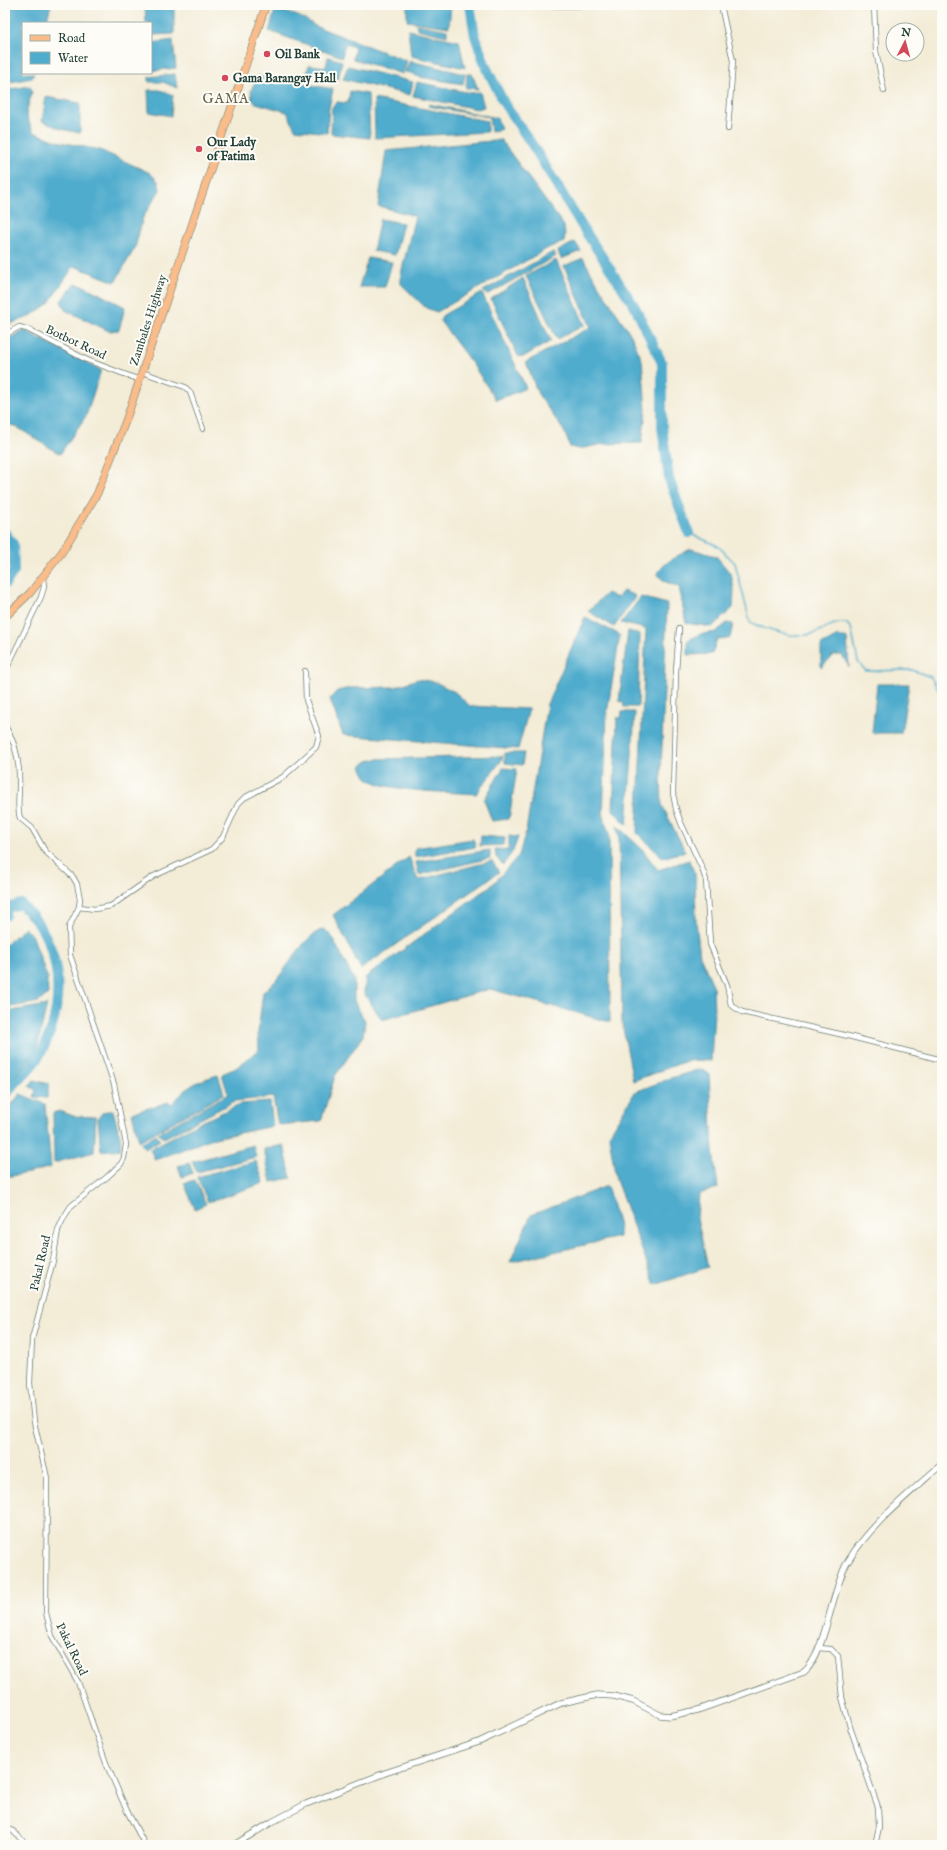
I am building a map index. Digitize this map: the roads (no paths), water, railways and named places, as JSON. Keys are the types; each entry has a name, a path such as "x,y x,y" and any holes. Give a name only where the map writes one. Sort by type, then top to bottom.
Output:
{"main road":[{"name":"Zambales Highway","path":"5,617 43,577 78,527 97,494 140,380 266,5"}],"street":[{"path":"554,5 583,5"},
{"path":"629,5 642,5"},
{"path":"721,5 733,61 728,129"},
{"path":"874,5 876,51 884,91"},
{"name":"Botbot Road","path":"5,335 19,327 27,329 87,360 140,380"},
{"path":"142,372 185,386 190,392 203,429"},
{"path":"5,672 41,597 44,588 43,577"},
{"path":"679,629 676,672 673,793 676,809 681,823 706,880 710,944 727,985 731,1005 742,1012 844,1035 942,1060"},
{"path":"5,726 12,740 19,763 18,810 20,818 32,828 45,851 75,880 79,894 79,907 95,909 111,906 154,876 212,849 223,837 234,812 244,798 283,777 316,747 319,736 306,700 305,671"},
{"name":"Pakal Road","path":"79,907 69,927 70,955 114,1084 125,1136 126,1152 121,1164 107,1178 71,1206 64,1217 57,1234 53,1261 32,1339 30,1383 34,1422 47,1484 46,1613 52,1636 78,1682 106,1763 127,1811 145,1845"},
{"path":"234,1845 306,1804 385,1773 480,1742 561,1704 597,1696 614,1696 633,1701 660,1715 670,1716 698,1710 804,1672 809,1668 818,1648 846,1564 860,1542 903,1499 942,1464"},
{"path":"818,1648 831,1649 836,1652 838,1656 844,1705 861,1760 878,1807 879,1827 875,1845"},
{"path":"5,1828 12,1831 27,1845"}],"water":[{"path":"5,5 51,5 46,22 22,22 22,74 34,74 32,78 5,83"},
{"path":"407,5 451,5 449,27 407,21"},
{"path":"145,6 174,8 174,34 152,35 152,22 146,22"},
{"path":"275,10 296,15 315,26 407,61 403,74 353,59 355,47 345,44 342,57 269,31"},
{"path":"416,24 447,30 447,36 417,29"},
{"path":"408,30 459,41 465,68 411,56"},
{"path":"173,40 176,68 152,71 152,43"},
{"path":"328,57 342,61 338,79 307,72 309,65 326,67"},
{"path":"410,61 465,74 463,84 419,77 405,72"},
{"path":"348,66 413,82 410,95 343,79"},
{"path":"175,74 177,88 163,82 149,82 149,77"},
{"path":"467,74 472,74 478,89 466,88"},
{"path":"258,76 333,89 329,108 327,133 295,129 287,112 256,103 252,100 251,90"},
{"path":"417,82 471,93 480,92 484,107 477,109 413,96"},
{"path":"30,86 32,91 26,114 33,132 57,141 100,150 150,173 158,181 160,190 143,217 135,248 115,282 74,266 48,304 29,317 5,326 5,90"},
{"path":"148,90 160,90 173,95 171,116 149,112"},
{"path":"350,91 368,94 370,138 331,134 332,107 337,102 348,103"},
{"path":"46,97 80,103 80,133 61,129 42,121"},
{"path":"374,99 487,121 487,132 375,138"},
{"path":"429,104 497,118 501,129 491,132 489,117 428,106"},
{"path":"501,140 564,226 564,242 550,247 437,312 426,308 401,284 401,274 415,216 378,206 386,151"},
{"path":"380,219 403,223 395,255 373,251"},
{"path":"575,242 581,251 561,259 558,251"},
{"path":"553,252 556,256 487,295 483,291"},
{"path":"368,258 392,262 385,287 359,287"},
{"path":"583,258 599,286 631,335 642,360 646,410 642,443 603,444 579,449 570,447 564,431 538,394 526,362 591,327 564,266"},
{"path":"556,260 585,325 557,339 526,276"},
{"path":"523,278 551,341 523,357 518,356 491,299"},
{"path":"75,284 84,286 125,307 119,330 109,331 65,310 61,301"},
{"path":"482,293 526,388 496,400 473,365 440,321 443,315"},
{"path":"24,330 101,370 86,416 60,454 15,426 5,424 5,341"},
{"path":"691,549 716,556 731,574 734,589 733,608 712,627 686,623 679,587 666,582 657,575 663,566 677,556"},
{"path":"623,591 636,596 614,627 588,611 607,593 617,598"},
{"path":"641,597 667,604 661,774 662,805 685,851 663,858 637,833 646,629 621,623"},
{"path":"585,617 620,635 607,713 603,817 609,833 610,1022 490,989 382,1020 364,993 366,977 494,883 519,855 526,831 547,704"},
{"path":"727,623 733,624 730,638 717,639 712,654 688,655 688,640 701,634 716,632"},
{"path":"628,631 640,634 638,707 624,707 623,702 619,701"},
{"path":"838,636 847,638 849,667 842,655 833,655 821,668 821,645"},
{"path":"418,679 435,682 455,692 470,706 529,709 518,749 343,735 330,699 337,691 350,688 395,687"},
{"path":"877,684 909,684 901,733 872,733"},
{"path":"622,712 635,712 627,825 613,810 617,718 621,718"},
{"path":"505,753 524,753 522,765 505,763"},
{"path":"503,756 501,761 476,794 420,791 389,787 368,778 361,766 368,761 376,759"},
{"path":"503,768 517,769 509,819 492,821 484,800"},
{"path":"617,826 641,848 658,870 689,860 695,874 696,921 700,956 713,985 714,1012 711,1061 689,1060 633,1081 622,1023 619,838"},
{"path":"481,836 505,838 504,845 480,846"},
{"path":"509,836 518,837 513,851 503,865 496,857 495,849 509,850"},
{"path":"473,839 476,847 415,857 415,848"},
{"path":"490,850 490,858 419,875 416,862"},
{"path":"409,857 418,880 492,861 499,872 361,969 333,915"},
{"path":"25,928 33,937 47,977 48,994 39,1002 5,1008 5,945"},
{"path":"324,929 331,935 354,980 354,1001 365,1021 363,1036 335,1076 321,1121 278,1125 273,1097 235,1101 164,1138 158,1133 228,1094 222,1074 236,1068 259,1050 258,1032 263,992 271,986 307,940 315,933"},
{"path":"47,1005 36,1052 5,1088 6,1012"},
{"path":"701,1069 709,1074 713,1151 718,1188 699,1194 697,1218 708,1267 655,1285 616,1180 609,1135 635,1092 671,1078"},
{"path":"218,1075 224,1094 139,1141 132,1113 169,1102 172,1104 192,1085"},
{"path":"34,1080 49,1084 47,1098 34,1097 36,1090 29,1086"},
{"path":"20,1094 45,1104 51,1167 5,1177 5,1113"},
{"path":"270,1102 273,1126 210,1139 155,1160 150,1149 191,1127 240,1104"},
{"path":"113,1110 120,1136 121,1149 101,1151 98,1118 103,1112"},
{"path":"60,1111 73,1116 96,1117 94,1152 54,1163 53,1113"},
{"path":"156,1134 160,1140 145,1149 141,1143"},
{"path":"253,1145 256,1157 197,1172 192,1162"},
{"path":"284,1145 291,1178 271,1182 264,1149"},
{"path":"256,1161 264,1183 208,1202 197,1177"},
{"path":"189,1163 193,1173 182,1177 178,1166"},
{"path":"195,1180 206,1204 195,1209 184,1183"},
{"path":"607,1186 619,1226 619,1237 510,1262 531,1215"}],"waterway":[{"path":"470,5 475,36 486,67 505,105 533,146 585,231 635,307 662,363 662,427 669,479 689,533"},
{"path":"5,533 13,544 14,571 5,584"},
{"path":"689,533 718,546 735,563 750,622 783,634 800,636 809,635 840,623 846,623 851,628 858,662 866,671 912,670 931,677 942,697"},
{"path":"5,916 7,908 21,904 37,922 46,938 52,954 58,989 53,1023 47,1040 36,1061 5,1095"}],"place":[{"name":"Oil Bank","path":"267,54"},
{"name":"Gama Barangay Hall","path":"225,78"},
{"name":"Our Lady of Fatima","path":"199,149"}],"district":[{"name":"GAMA","path":"226,98"}]}
